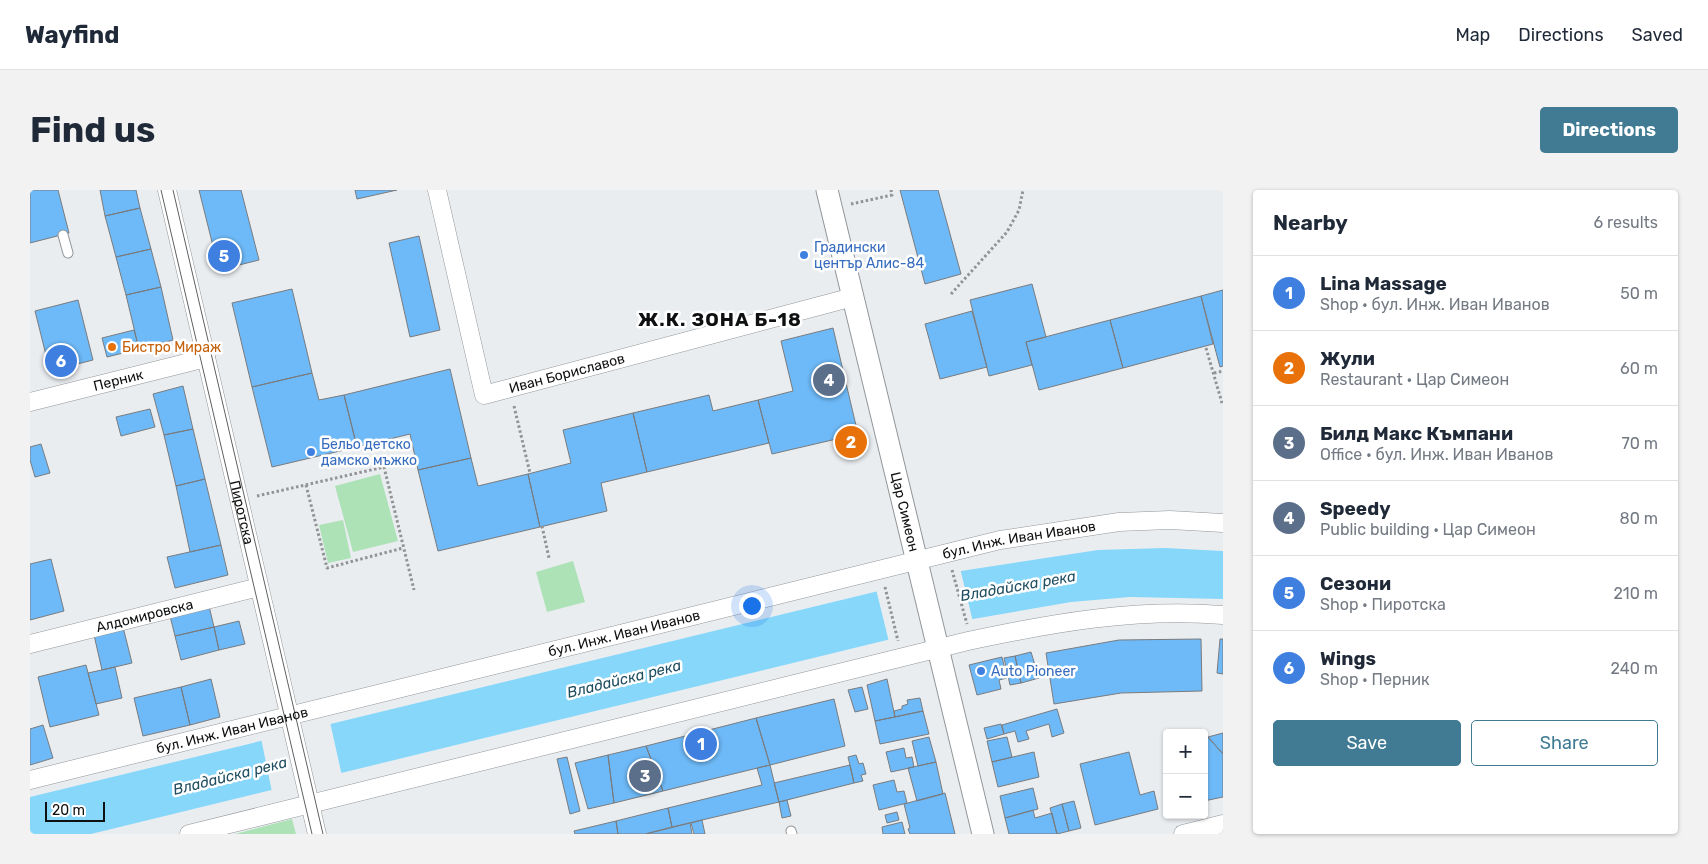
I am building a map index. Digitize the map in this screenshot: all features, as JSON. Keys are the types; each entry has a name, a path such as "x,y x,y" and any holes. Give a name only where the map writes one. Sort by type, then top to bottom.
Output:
{"street":[{"name":"Пиротска","path":"167,190 318,834"},
{"name":"Иван Бориславов","path":"437,190 484,395 853,298"},
{"name":"Цар Симеон","path":"827,190 984,834"},
{"name":"Перник","path":"30,402 206,358"},
{"name":"бул. Инж. Иван Иванов","path":"30,780 291,720 919,566 1000,540 1119,522 1170,520 1223,523"},
{"name":"Алдомировска","path":"30,644 259,587"},
{"path":"189,834 309,797 937,642 1073,621 1148,614 1223,615"},
{"path":"1183,834 1223,824"}],"lane":[{"path":"63,234 68,254"}],"path":[{"path":"851,204 892,195 891,190"},
{"path":"951,294 1007,232 1019,210 1023,190"},
{"path":"1206,348 1222,403"},
{"path":"1214,373 1223,371"},
{"path":"510,388 530,473"},
{"path":"239,500 384,468 414,590"},
{"path":"306,485 327,568 404,548"},
{"path":"542,526 549,558"},
{"path":"951,563 968,628"},
{"path":"883,580 899,645"}],"green space":[{"path":"380,474 398,541 353,552 335,486"},
{"path":"343,520 351,558 328,563 319,525"},
{"path":"573,561 585,602 547,612 536,572"},
{"path":"292,819 296,834 235,834"}],"water":[{"name":"Владайска река","path":"1165,548 1223,551 1223,599 1130,597 1071,602 973,619 91,834 30,834 30,797 961,571 1098,550"}],"pier":[{"path":"960,568 973,622 889,642 876,589"},
{"path":"330,722 342,776 272,792 261,738"}],"building":[{"path":"30,190 58,190 69,233 30,243"},
{"path":"100,190 136,190 140,208 105,216"},
{"path":"199,190 241,190 259,260 219,270"},
{"path":"355,190 397,190 357,199"},
{"path":"900,190 938,190 961,274 925,284"},
{"path":"140,208 151,249 116,257 105,216"},
{"path":"419,236 440,330 410,337 389,243"},
{"path":"151,249 161,287 126,295 116,257"},
{"path":"1032,284 1046,337 1026,342 1032,365 989,376 970,300"},
{"path":"161,287 173,340 139,349 126,295"},
{"path":"292,289 312,373 252,387 232,303"},
{"path":"1223,290 1223,366 1220,367 1201,296"},
{"path":"1201,296 1213,344 1123,368 1110,320"},
{"path":"78,300 93,360 50,371 35,311"},
{"path":"972,311 987,367 940,379 925,324"},
{"path":"1110,320 1123,368 1039,390 1026,342"},
{"path":"833,328 858,434 772,454 758,400 793,391 781,341"},
{"path":"134,330 139,349 107,357 102,338"},
{"path":"450,369 471,458 418,470 410,434 357,447 344,395"},
{"path":"312,373 319,400 344,395 357,447 272,467 252,387"},
{"path":"183,386 193,429 164,435 153,394"},
{"path":"709,395 713,411 758,400 769,443 647,472 633,413"},
{"path":"150,409 155,427 121,436 116,417"},
{"path":"633,413 647,472 601,483 607,511 540,527 528,474 571,463 563,430"},
{"path":"193,429 205,479 176,486 164,435"},
{"path":"41,444 50,473 35,477 30,460 30,447"},
{"path":"471,458 478,486 528,474 540,527 438,551 418,470"},
{"path":"205,479 221,545 190,552 176,486"},
{"path":"221,545 228,575 175,588 167,557"},
{"path":"51,559 64,611 30,620 30,564"},
{"path":"209,606 214,627 175,636 170,616"},
{"path":"239,621 245,644 219,650 214,627"},
{"path":"123,627 132,663 102,670 94,635"},
{"path":"214,627 219,650 181,660 175,636"},
{"path":"1201,639 1202,691 1121,693 1054,704 1046,653 1119,640"},
{"path":"1220,639 1223,639 1223,674 1217,673"},
{"path":"1031,652 1039,678 1021,683 1015,656"},
{"path":"1015,656 1021,683 1010,685 1004,658"},
{"path":"1002,657 1007,678 999,680 1001,689 977,695 969,665"},
{"path":"86,665 99,715 50,727 38,677"},
{"path":"115,667 122,698 96,704 88,673"},
{"path":"211,679 220,717 190,725 181,687"},
{"path":"887,679 895,717 875,721 867,685"},
{"path":"181,687 190,725 143,736 134,698"},
{"path":"862,687 868,709 855,712 848,690"},
{"path":"920,698 923,711 895,717 894,711 902,709 902,706 908,704 907,700"},
{"path":"834,699 845,746 770,765 756,718"},
{"path":"1057,709 1064,733 1052,737 1049,724 1026,731 1029,739 1018,742 1015,731 1004,734 1002,725"},
{"path":"923,711 929,734 880,744 875,721"},
{"path":"756,718 770,765 663,791 646,746"},
{"path":"1001,724 1004,734 987,739 984,728"},
{"path":"43,725 53,758 30,765 30,729"},
{"path":"1223,733 1223,754 1208,737"},
{"path":"929,737 936,762 918,766 912,741"},
{"path":"1007,737 1012,757 992,762 987,741"},
{"path":"1208,737 1223,754 1223,797 1208,800"},
{"path":"646,746 663,791 614,803 608,755"},
{"path":"904,748 906,758 912,757 914,767 891,772 886,752"},
{"path":"1034,752 1039,777 998,787 992,762"},
{"path":"1129,752 1140,795 1154,791 1158,809 1095,825 1080,764"},
{"path":"608,755 614,803 588,809 575,763"},
{"path":"856,755 859,764 863,763 866,774 861,775 863,781 854,783 848,757"},
{"path":"567,757 580,811 570,814 557,759"},
{"path":"936,762 943,794 917,801 908,768"},
{"path":"770,765 779,802 672,827 668,808 762,785 757,768"},
{"path":"850,765 854,783 779,802 774,783"},
{"path":"894,780 897,792 904,791 907,803 879,810 873,785"},
{"path":"1033,788 1038,809 1005,818 1000,796"},
{"path":"945,793 955,834 910,834 904,804"},
{"path":"787,800 791,816 782,818 779,802"},
{"path":"1074,801 1081,828 1069,831 1062,804"},
{"path":"1062,804 1069,831 1057,834 1050,808"},
{"path":"668,808 672,827 645,834 618,834 616,821"},
{"path":"1033,810 1035,818 1052,813 1057,834 1009,834 1005,818"},
{"path":"897,812 899,820 887,823 885,815"},
{"path":"702,820 705,834 694,834 691,823"},
{"path":"616,821 618,834 575,834 574,831"},
{"path":"902,822 905,834 883,834 882,827"},
{"path":"690,823 692,834 646,834"}],"tram line":[{"path":"161,190 312,834"},
{"path":"173,190 323,834"}],"place":[{"name":"Градински център Алис-84","path":"804,255"},
{"name":"Сезони","path":"224,256"},
{"name":"Бистро Мираж","path":"112,347"},
{"name":"Wings","path":"61,361"},
{"name":"Speedy","path":"829,380"},
{"name":"Жули","path":"851,442"},
{"name":"Бельо детско дамско мъжко","path":"311,452"},
{"name":"Auto Pioneer","path":"981,671"},
{"name":"Lina Massage","path":"701,744"},
{"name":"Билд Макс Къмпани","path":"645,776"}],"district":[{"name":"Ж.К. ЗОНА Б-18","path":"720,319"}]}
